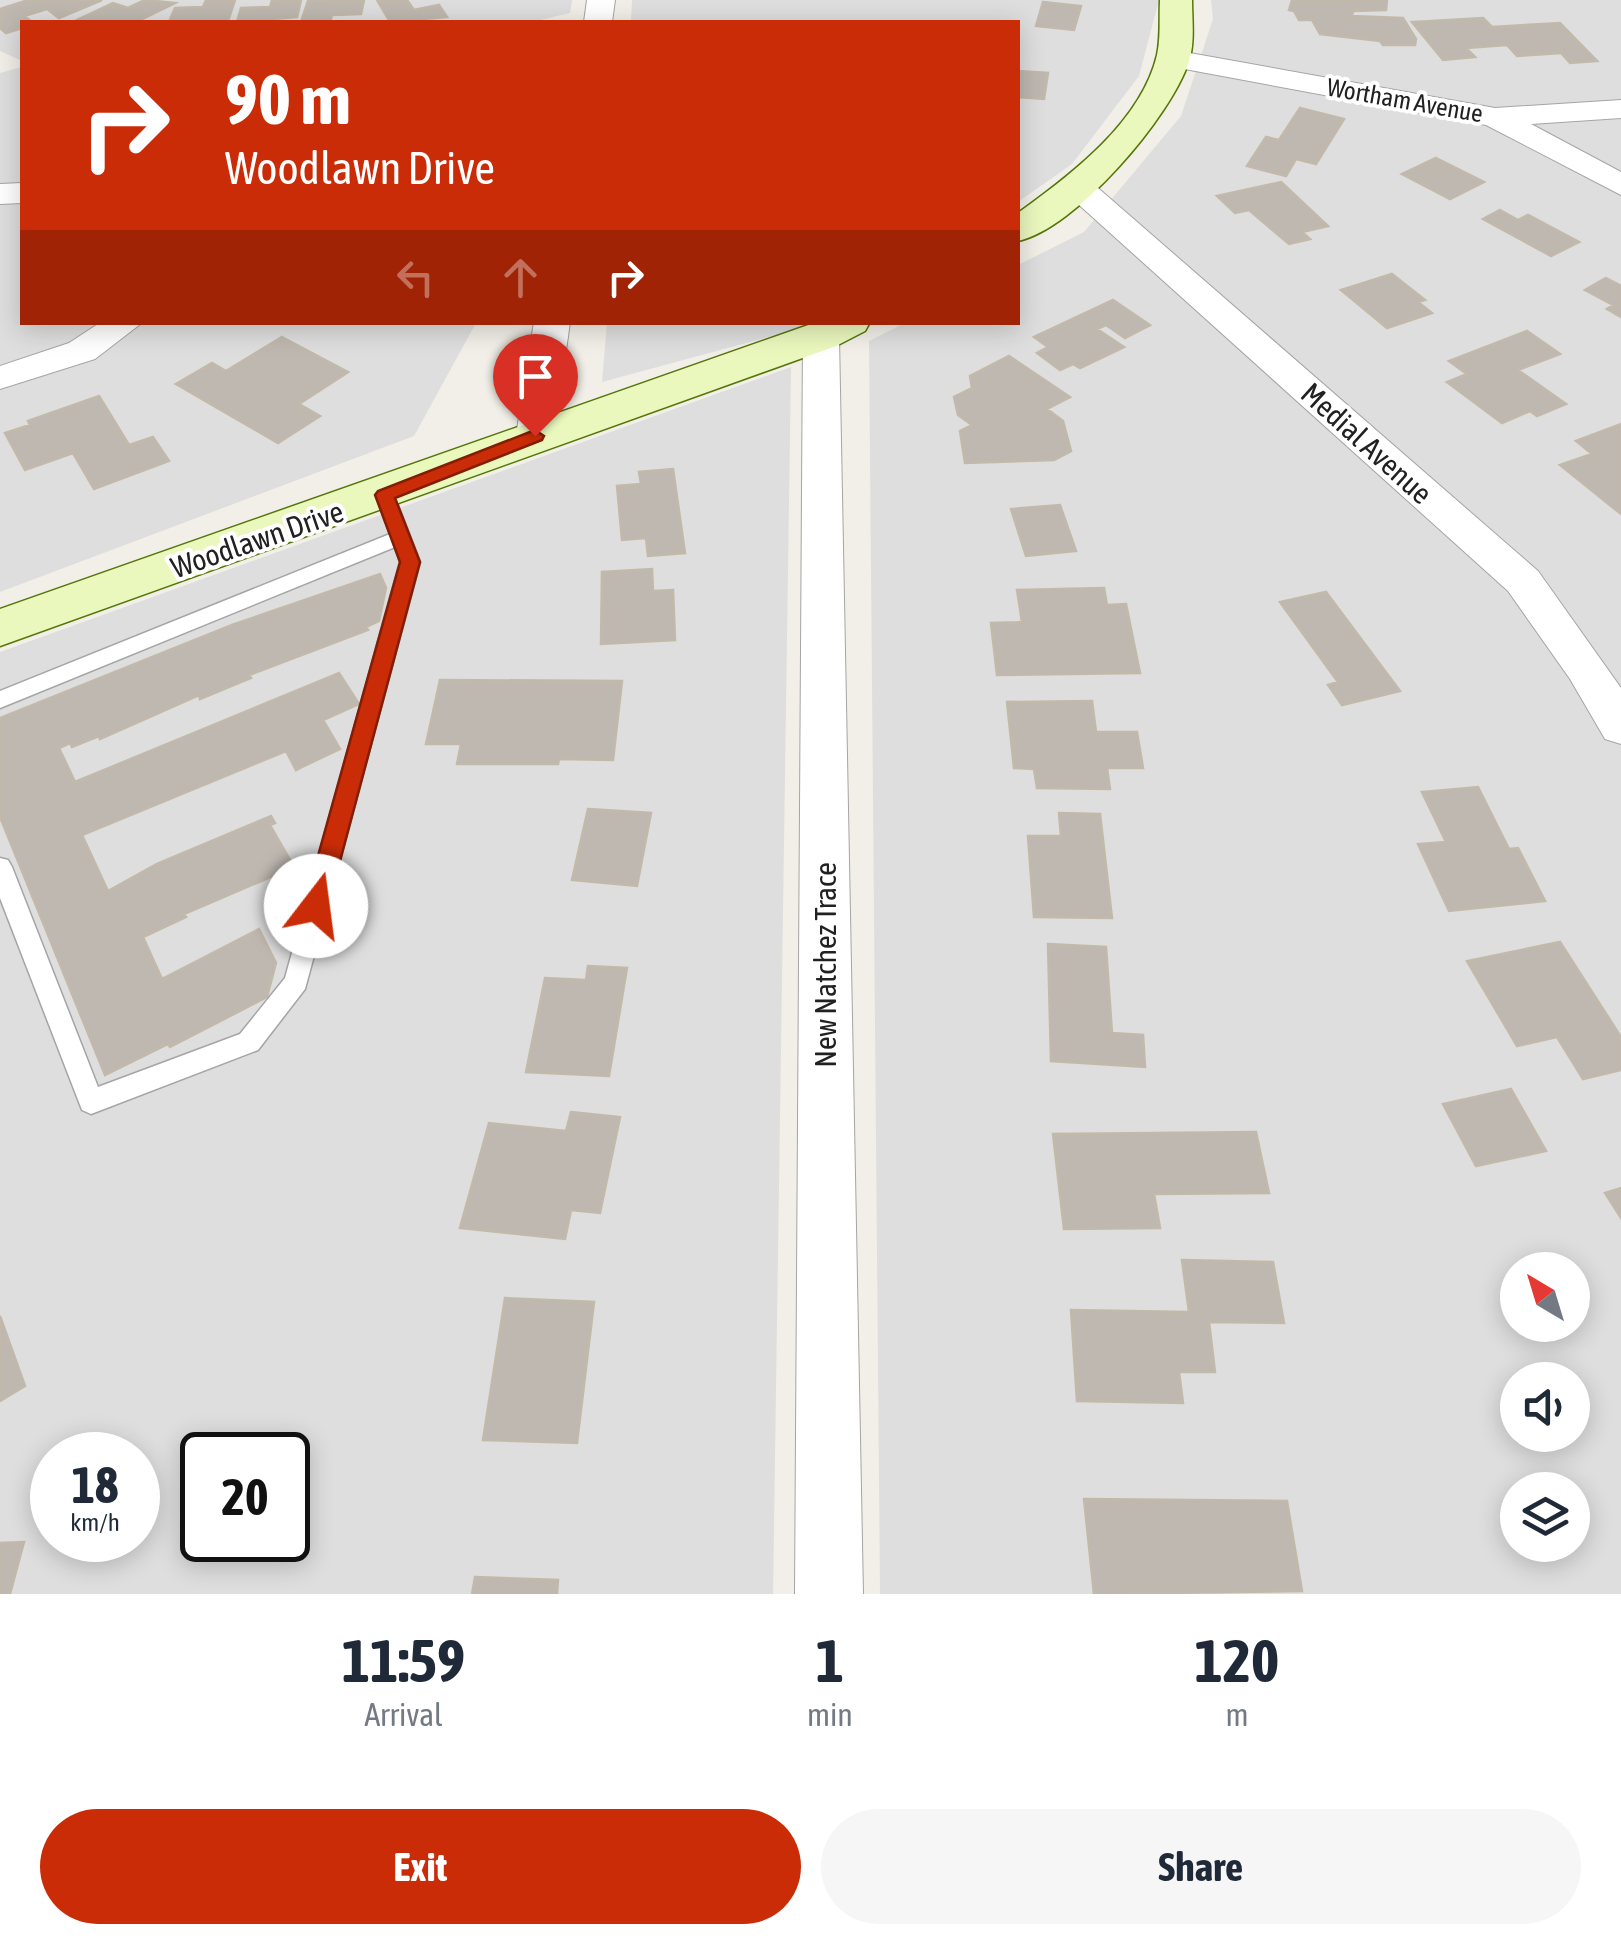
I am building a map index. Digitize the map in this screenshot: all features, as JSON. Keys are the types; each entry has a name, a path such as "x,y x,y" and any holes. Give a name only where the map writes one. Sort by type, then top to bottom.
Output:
{"main road":[{"path":"1020,229 1079,188 1139,121 1174,59 1176,0"},
{"name":"Woodlawn Drive","path":"0,628 384,495 535,436 836,330"}],"street":[{"name":"Wortham Avenue","path":"1174,59 1495,116 1621,185"},
{"path":"1495,116 1621,109"},
{"name":"Medial Avenue","path":"1079,188 1523,582 1586,668 1621,727"},
{"path":"0,378 82,351 121,325"},
{"path":"535,436 552,325"},
{"name":"New Natchez Trace","path":"830,1594 836,330"}],"lane":[{"path":"0,867 91,1102 250,1042 296,982 410,562 384,495"},
{"path":"0,700 402,537"}],"shaded area":[{"path":"0,0 572,0 570,13 540,20 20,20 20,60 0,51"},
{"path":"632,0 1159,0 1139,76 1072,164 1020,201 1020,20 631,20"},
{"path":"1211,0 1621,0 1621,1594 880,1594 869,341 901,325 1020,325 1020,264 1084,232 1181,116 1213,19"},
{"path":"20,68 20,325 475,325 414,436 0,592 0,73"},
{"path":"607,325 813,325 602,382"},
{"path":"791,367 773,1594 0,1594 0,652"}],"building":[{"path":"28,0 102,0 59,18 47,9 24,16 29,20 20,20 20,29 6,33 0,28 0,9"},
{"path":"145,0 175,3 140,20 77,20 113,3 128,8"},
{"path":"206,0 235,0 228,20 170,20 175,8 203,7"},
{"path":"272,0 301,0 297,17 238,20 241,8 270,7"},
{"path":"364,0 361,14 302,20 308,1"},
{"path":"377,0 407,0 414,10 439,5 447,17 413,20 389,20"},
{"path":"1292,0 1387,0 1386,10 1353,11 1352,16 1403,18 1416,39 1415,45 1383,45 1380,41 1320,34 1312,20 1299,20 1289,10"},
{"path":"1043,2 1081,6 1074,30 1036,26"},
{"path":"1483,18 1492,27 1560,23 1597,61 1570,63 1561,53 1517,56 1507,45 1466,48 1475,57 1443,60 1412,22"},
{"path":"1020,71 1048,73 1044,99 1020,97"},
{"path":"1300,108 1344,119 1316,164 1296,159 1286,176 1247,166 1266,137 1279,140"},
{"path":"1436,158 1484,182 1450,199 1402,174"},
{"path":"1281,182 1328,226 1302,232 1310,239 1289,244 1249,210 1235,213 1217,196"},
{"path":"1500,210 1518,220 1528,215 1579,242 1551,256 1483,219"},
{"path":"1392,274 1425,300 1418,302 1432,313 1387,328 1341,290"},
{"path":"1606,278 1621,286 1621,317 1607,309 1613,305 1585,290"},
{"path":"1113,300 1150,325 1125,338 1106,325 1097,329 1124,347 1080,368 1073,364 1060,370 1037,353 1048,347 1034,337"},
{"path":"1527,331 1560,354 1518,370 1566,404 1537,416 1530,411 1502,423 1447,382 1467,374 1449,361"},
{"path":"282,337 348,372 299,404 320,416 278,443 176,384 212,363 226,371"},
{"path":"1009,356 1070,397 1047,409 1063,421 1071,451 1054,460 965,463 960,431 972,425 958,415 954,397 972,388 970,376"},
{"path":"99,396 129,445 153,437 169,461 94,489 73,453 25,470 5,433"},
{"path":"1621,424 1621,514 1560,465 1592,454 1576,441"},
{"path":"673,469 685,553 648,556 646,538 622,540 617,486 641,484 639,472"},
{"path":"1060,505 1076,551 1026,556 1011,509"},
{"path":"652,569 653,591 673,590 675,640 601,644 602,572"},
{"path":"380,574 386,588 379,621 366,627 368,630 249,675 251,678 200,699 199,695 100,739 99,736 59,748 75,782 339,673 359,704 323,720 340,749 296,770 286,751 82,835 108,891 157,864 271,816 275,823 270,825 294,867 184,914 186,917 143,937 162,979 259,929 276,963 267,997 105,1075 0,817 0,718 232,625"},
{"path":"1104,588 1107,605 1126,604 1140,673 997,675 991,623 1022,622 1017,590"},
{"path":"1326,592 1400,691 1342,705 1328,685 1338,682 1280,602"},
{"path":"440,680 622,681 613,760 457,764 461,744 426,744"},
{"path":"1092,701 1096,732 1137,732 1143,768 1107,768 1110,789 1037,788 1034,769 1014,768 1007,702"},
{"path":"1478,787 1509,849 1518,848 1545,901 1449,911 1418,844 1446,842 1422,792"},
{"path":"588,809 651,813 637,886 572,880"},
{"path":"1059,813 1100,814 1112,918 1034,917 1028,836 1061,836"},
{"path":"1560,942 1621,1037 1621,1070 1583,1079 1557,1037 1517,1046 1467,961"},
{"path":"1048,944 1106,947 1112,1033 1143,1035 1145,1067 1051,1061"},
{"path":"588,966 627,968 609,1076 526,1072 545,978 586,980"},
{"path":"1511,1089 1546,1151 1476,1166 1443,1104"},
{"path":"571,1112 620,1117 600,1213 571,1210 565,1239 460,1228 489,1123 566,1131"},
{"path":"1256,1132 1269,1193 1154,1194 1160,1228 1064,1229 1053,1134"},
{"path":"1621,1188 1621,1218 1605,1193"},
{"path":"1182,1260 1273,1262 1284,1323 1209,1322 1215,1372 1179,1372 1183,1403 1077,1401 1071,1310 1189,1312"},
{"path":"505,1298 594,1302 577,1443 483,1440"},
{"path":"0,1316 25,1386 0,1401"},
{"path":"1084,1499 1287,1501 1302,1591 1094,1594"},
{"path":"24,1542 10,1594 0,1594 0,1543"},
{"path":"475,1577 558,1580 557,1594 472,1594"}],"route":[{"path":"316,906 410,562 384,495 535,436"}]}
